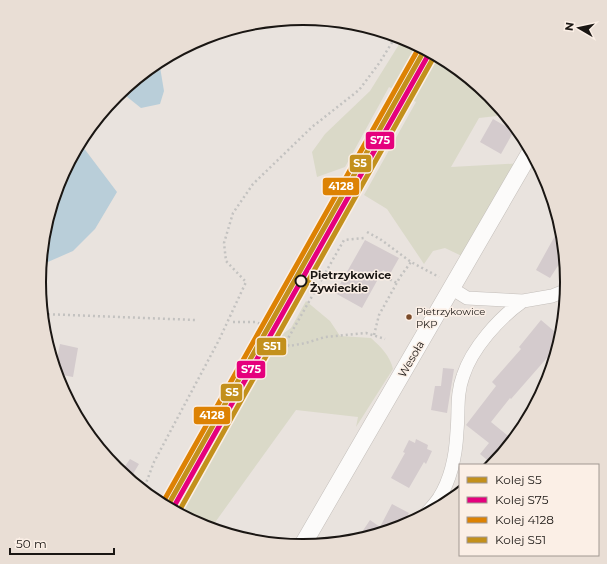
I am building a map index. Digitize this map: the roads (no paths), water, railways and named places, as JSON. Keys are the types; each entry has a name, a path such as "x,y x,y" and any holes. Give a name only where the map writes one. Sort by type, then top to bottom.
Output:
{"main road":[{"name":"Wesoła","path":"306,539 445,282 527,156"}],"street":[{"path":"445,282 467,298 523,301 552,296 560,293"},
{"path":"435,503 439,498 453,465 458,430 457,404 462,377 473,353 508,312 523,301"}],"water":[{"path":"160,69 164,91 160,104 141,108 126,96"},
{"path":"84,148 117,192 95,229 73,251 47,262 51,232 60,199 73,168"}],"rail line":[{"name":"4128","path":"165,499 417,52"},
{"name":"S5","path":"170,502 422,54"},
{"name":"S75","path":"175,505 427,57"},
{"name":"S51","path":"181,508 433,59"}],"place":[{"name":"Pietrzykowice Żywieckie","path":"301,281"},
{"name":"Pietrzykowice PKP","path":"409,317"}]}
